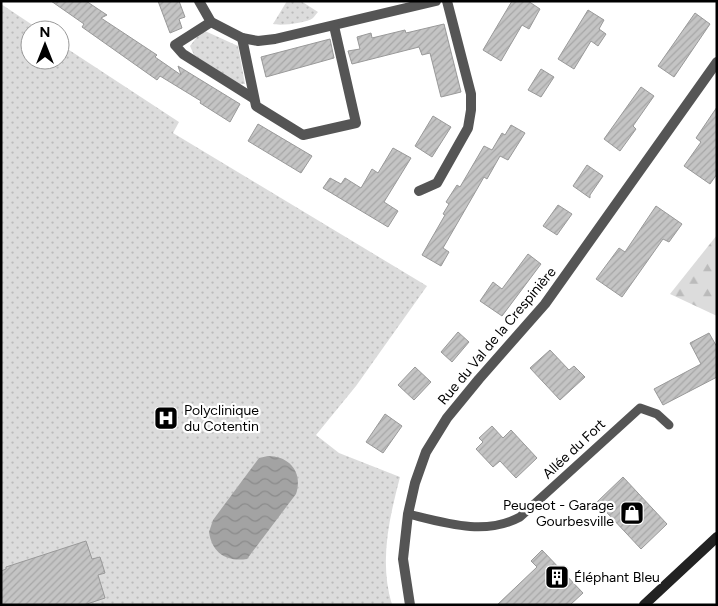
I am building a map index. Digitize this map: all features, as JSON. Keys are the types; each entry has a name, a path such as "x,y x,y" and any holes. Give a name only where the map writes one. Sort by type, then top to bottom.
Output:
{"main road":[{"path":"644,605 717,537"}],"street":[{"path":"199,1 211,22 242,38 258,41 334,26 436,1"},
{"path":"419,191 437,183 468,128 471,110 470,94 447,1"},
{"path":"211,22 175,44 183,54 254,98"},
{"path":"242,38 256,106 303,135 356,122 334,26"},
{"name":"Rue du Val de la Crespinière","path":"410,605 403,559 408,514 415,484 426,452 447,418 479,378 544,304 717,62"}],"lane":[{"name":"Allée du Fort","path":"408,514 450,525 482,527 508,524 520,517 640,408 657,414 668,425"}],"green space":[{"path":"287,1 301,1 318,12 310,20 288,24 273,24"},
{"path":"1,4 25,20 20,20 20,70 70,70 70,51 179,122 173,133 427,286 356,386 316,435 339,453 400,477 389,525 386,557 388,589 392,605 1,605"},
{"path":"205,31 238,46 245,84 239,84 194,55 190,46 200,33"},
{"path":"717,235 717,316 670,294"}],"water":[{"path":"268,456 283,459 293,467 298,479 296,494 247,559 239,560 227,557 213,546 209,532 213,520 259,458"}],"building":[{"path":"51,1 86,1 107,15 101,18 157,55 155,57 181,75 178,66 240,104 230,122 200,103 201,101 160,76 157,80 82,27 84,24"},
{"path":"158,1 179,1 185,17 179,19 182,28 170,33"},
{"path":"512,1 528,1 540,9 529,29 522,25 501,61 483,50"},
{"path":"588,10 604,20 599,29 606,34 598,46 591,41 574,69 558,59"},
{"path":"695,13 710,24 674,77 658,66"},
{"path":"444,24 461,92 441,97 430,53 422,55 419,47 352,64 348,51 360,49 357,37 371,33 372,38 405,30 406,33"},
{"path":"330,39 334,58 266,77 261,57"},
{"path":"541,69 554,77 541,97 528,90"},
{"path":"641,87 654,96 633,126 636,129 620,151 604,139"},
{"path":"717,107 717,174 710,184 684,166 701,142 696,138"},
{"path":"433,116 451,127 432,157 415,146"},
{"path":"258,124 312,156 301,173 248,141"},
{"path":"511,125 525,133 508,160 500,156 487,179 484,177 443,248 449,252 441,266 422,255 445,215 443,214 449,204 446,202 457,185 460,187 484,146 492,150 502,133 505,135"},
{"path":"393,148 411,158 384,202 398,211 388,227 323,188 330,178 341,184 345,178 361,188 372,169 378,173"},
{"path":"587,165 603,176 590,195 590,198 573,186"},
{"path":"558,205 572,214 557,235 543,226"},
{"path":"656,206 682,224 669,242 663,239 622,297 596,279 619,248 625,252"},
{"path":"528,254 541,264 502,316 480,301 493,282 502,289"},
{"path":"458,332 469,342 452,362 441,352"},
{"path":"709,333 717,347 717,377 663,405 654,389 701,364 690,343"},
{"path":"550,350 569,370 574,366 585,377 560,400 530,368"},
{"path":"415,367 431,382 414,400 398,385"},
{"path":"385,414 402,426 383,453 366,442"},
{"path":"492,426 503,438 511,430 537,458 516,478 500,461 493,467 476,449 483,442 479,438"},
{"name":"Peugeot - Garage Gourbesville","path":"623,477 667,524 641,549 597,502"},
{"path":"86,541 92,559 100,557 105,573 98,575 105,598 84,605 1,605 1,571 6,569 6,567"},
{"path":"542,550 583,593 570,605 497,605 537,567 531,561"}],"place":[{"name":"Polyclinique du Cotentin","path":"166,418"},
{"name":"Peugeot - Garage Gourbesville","path":"632,513"},
{"name":"Éléphant Bleu","path":"557,577"}]}
